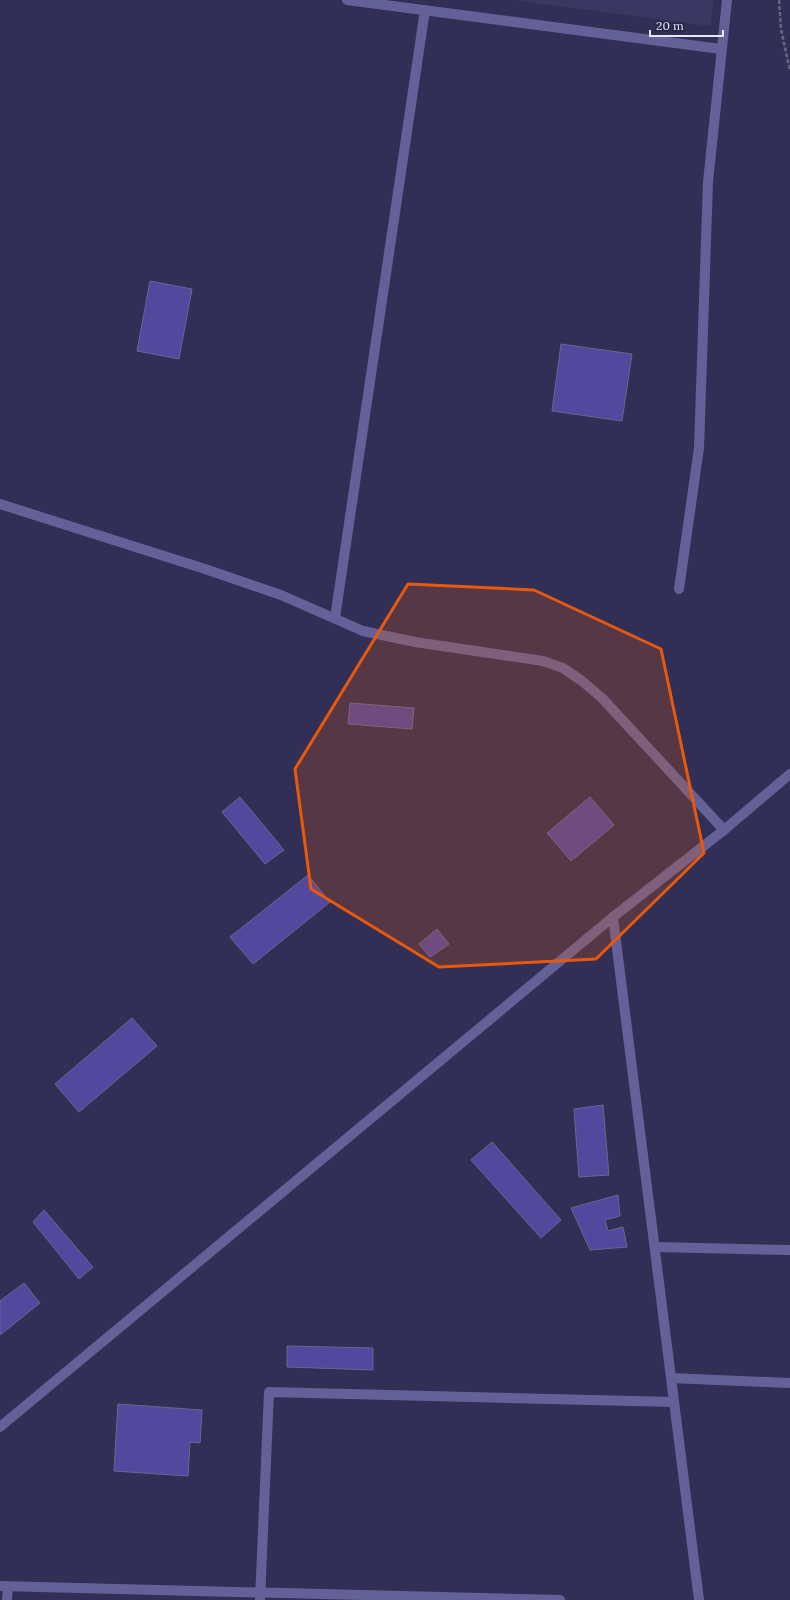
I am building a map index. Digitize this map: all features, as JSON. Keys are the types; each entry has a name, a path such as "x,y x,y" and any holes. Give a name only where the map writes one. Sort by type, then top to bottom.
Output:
{"street":[{"path":"346,0 721,48"},
{"path":"679,589 699,448 708,182 727,0"},
{"path":"335,618 425,10"},
{"path":"0,504 205,569 281,595 363,631 415,642 543,662 563,668 582,681 602,698 724,830"},
{"path":"0,1427 613,917 724,830 790,774"},
{"path":"613,917 699,1600"},
{"path":"655,1247 790,1250"},
{"path":"671,1378 790,1383"},
{"path":"260,1596 269,1392 674,1402"},
{"path":"7,1600 4,1586 260,1596 560,1600"}],"path":[{"path":"779,0 781,30 790,71"}],"highlighted area":[{"path":"408,584 534,590 661,649 704,853 596,959 439,967 311,889 295,769"}],"shaded area":[{"path":"513,0 714,0 710,26"}],"building":[{"path":"150,281 192,289 179,359 137,351"},
{"path":"561,344 632,354 622,421 552,411"},
{"path":"350,703 414,708 412,729 348,724"},
{"path":"240,797 284,850 265,864 222,812"},
{"path":"590,797 614,825 571,861 547,833"},
{"path":"308,875 330,902 253,964 230,937"},
{"path":"437,929 449,944 430,957 419,944"},
{"path":"132,1018 157,1046 79,1112 55,1084"},
{"path":"603,1105 609,1175 579,1177 574,1109"},
{"path":"492,1142 561,1220 541,1238 471,1160"},
{"path":"618,1195 620,1216 605,1220 608,1231 623,1227 627,1247 590,1250 571,1208"},
{"path":"44,1210 93,1267 79,1279 33,1222"},
{"path":"24,1283 40,1303 0,1335 0,1301"},
{"path":"287,1346 373,1348 373,1370 287,1367"},
{"path":"118,1404 202,1410 200,1443 190,1442 188,1476 114,1471"}]}
